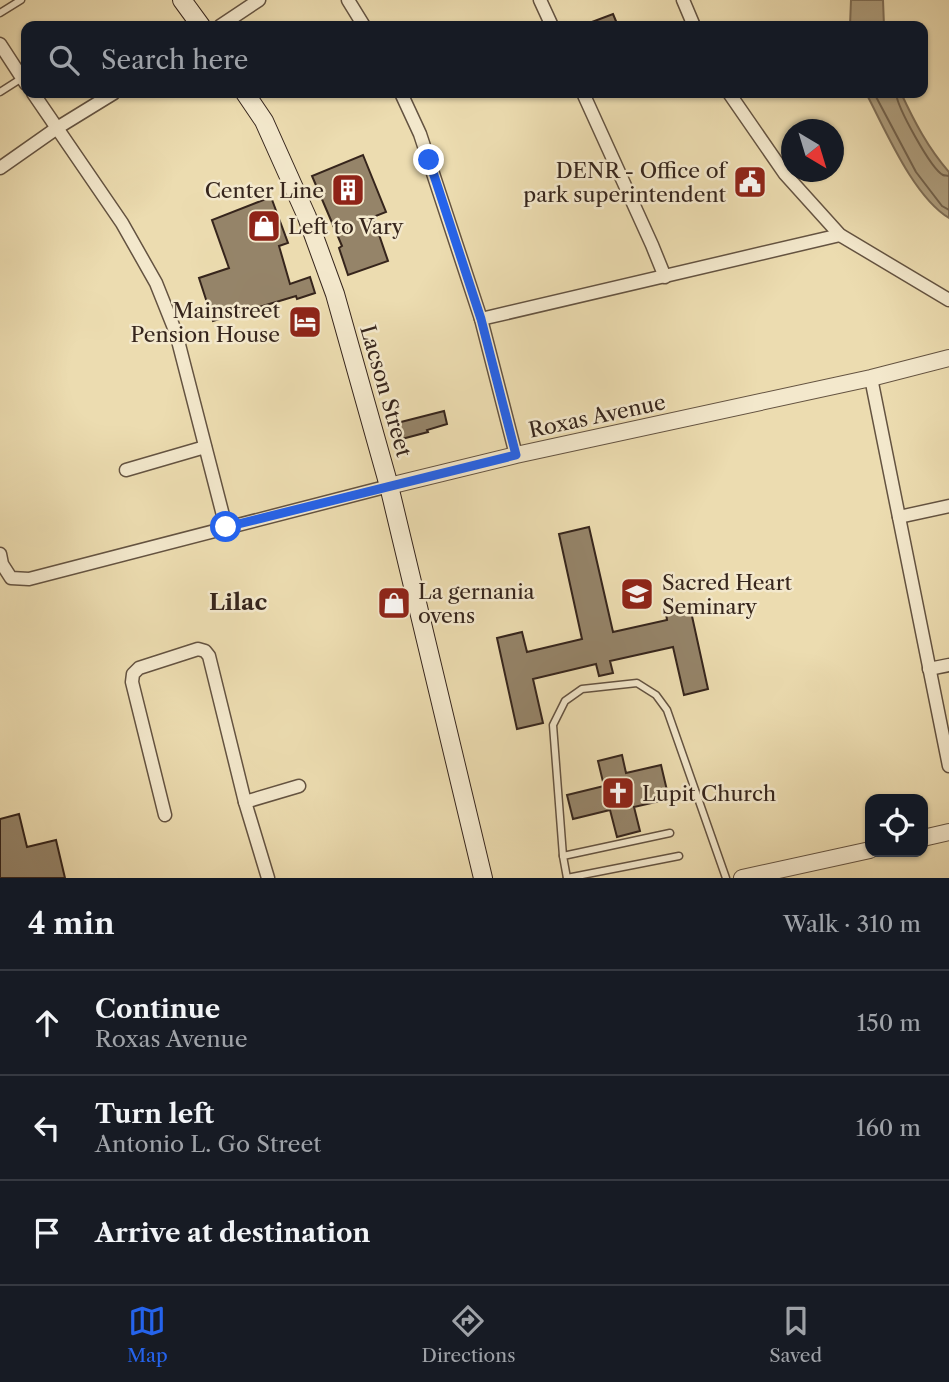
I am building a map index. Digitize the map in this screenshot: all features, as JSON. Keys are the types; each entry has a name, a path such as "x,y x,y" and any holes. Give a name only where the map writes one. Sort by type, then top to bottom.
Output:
{"main road":[{"path":"182,0 197,21"},
{"name":"Lacson Street","path":"248,98 264,121 307,217 335,294 389,486 483,878"}],"street":[{"path":"228,21 260,0"},
{"path":"348,0 361,21"},
{"path":"540,0 550,21"},
{"path":"683,0 693,21"},
{"path":"0,44 21,76"},
{"path":"36,98 122,223 156,283 176,333 226,527"},
{"path":"0,168 106,98"},
{"path":"403,98 425,147 481,319 516,455"},
{"path":"585,98 665,277"},
{"path":"732,98 785,174 841,235 949,300"},
{"path":"481,319 841,235"},
{"name":"Roxas Avenue","path":"0,554 2,564 11,578 29,579 516,455 872,378 949,358"},
{"path":"872,378 949,766"},
{"path":"126,470 205,447"},
{"path":"899,517 949,506"},
{"path":"166,815 132,682 133,674 139,668 198,649 209,656 245,802 268,878"},
{"path":"929,669 949,664"},
{"path":"245,802 299,786"},
{"path":"928,837 949,832"},
{"path":"742,878 780,874 865,851"}],"lane":[{"path":"0,13 21,0"},
{"path":"0,92 21,82"},
{"path":"679,856 567,878 553,725 565,701 582,689 636,683 656,695 667,710 726,878"},
{"path":"563,856 670,833"}],"water":[{"path":"851,0 883,0 884,21 850,21"},
{"path":"869,98 903,98 922,134 949,172 949,218 924,195"}],"building":[{"path":"613,14 616,21 595,21"},
{"path":"363,155 386,212 373,217 388,261 348,275 339,248 342,246 312,176"},
{"path":"271,197 288,243 279,246 290,284 310,277 315,293 297,299 296,296 213,321 199,278 229,268 212,220"},
{"path":"444,411 447,424 398,440 393,424"},
{"path":"589,527 613,632 667,620 666,613 690,607 708,689 684,695 673,647 610,661 613,673 599,676 596,664 533,679 543,723 517,729 497,638 522,632 527,652 582,639 559,534"},
{"path":"622,755 626,773 661,765 669,799 634,807 640,831 617,837 610,810 573,819 567,795 604,786 598,761"},
{"path":"19,814 27,847 56,840 65,878 0,878 0,819"}],"place":[{"name":"DENR - Office of park superintendent","path":"750,182"},
{"name":"Center Line","path":"348,190"},
{"name":"Left to Vary","path":"264,226"},
{"name":"Mainstreet Pension House","path":"305,322"},
{"name":"Sacred Heart Seminary","path":"637,594"},
{"name":"La gernania ovens","path":"394,603"},
{"name":"Lupit Church","path":"618,793"}],"district":[{"name":"Lilac","path":"238,602"}],"route":[{"path":"226,527 516,455 481,319 429,160"}]}
